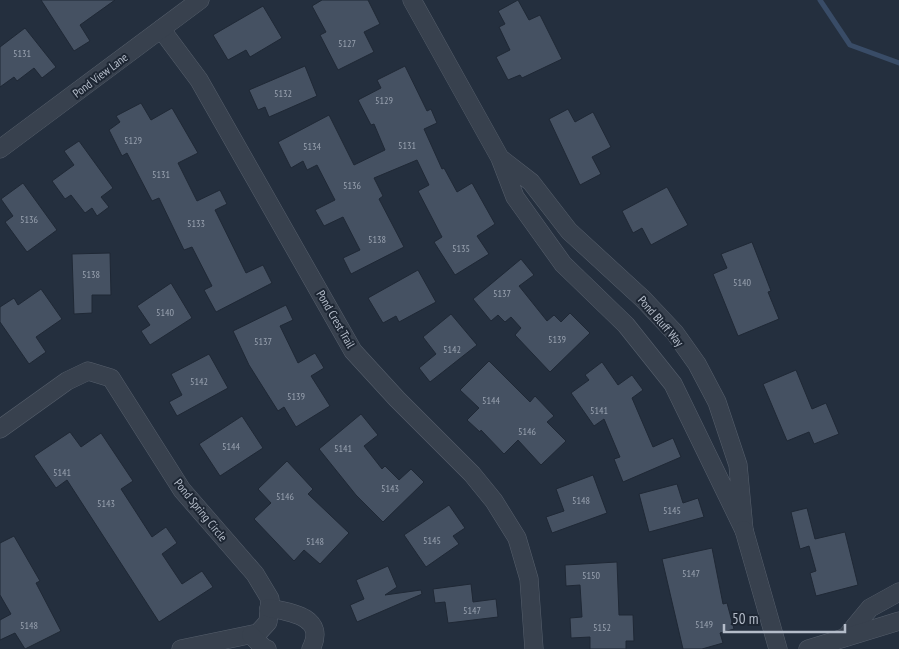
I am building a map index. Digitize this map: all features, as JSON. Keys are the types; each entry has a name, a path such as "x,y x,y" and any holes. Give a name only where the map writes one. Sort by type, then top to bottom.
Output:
{"street":[{"name":"Pond View Lane","path":"0,150 200,0"},
{"name":"Pond Bluff Way","path":"412,0 500,158 515,198 563,264 626,325 673,384 744,530 778,649"},
{"name":"Pond Crest Trail","path":"161,29 199,80 353,351 396,399 472,474 494,501 517,538 529,579 534,649"},
{"name":"Pond Bluff Way","path":"500,158 530,182 569,232 644,299 675,333 697,364 717,402 738,465 744,530"},
{"name":"Pond Spring Circle","path":"0,428 67,380 88,370 111,378 182,490 256,574 270,599 269,608"},
{"path":"846,637 870,608 899,592"},
{"path":"181,649 258,633 268,622 269,608 298,614 308,621 314,629 314,643 311,649"},
{"path":"808,649 899,621"},
{"path":"251,635 267,649"}],"building":[{"path":"41,0 115,0 80,25 90,41 74,51"},
{"path":"322,0 368,0 380,24 364,32 374,52 338,70 320,35 326,32 312,6"},
{"path":"518,0 529,20 540,15 562,59 522,78 520,75 508,80 496,57 510,50 499,27 505,24 498,11"},
{"path":"263,6 282,38 250,57 246,50 228,60 213,35"},
{"path":"25,28 56,67 42,78 34,68 17,81 14,77 0,87 0,47"},
{"path":"305,66 317,96 269,117 265,107 258,110 249,90"},
{"path":"405,66 427,111 431,109 437,123 424,129 442,169 444,168 457,192 472,183 495,224 477,236 489,254 455,275 434,242 442,237 418,191 429,185 417,160 374,178 383,196 379,199 404,247 351,274 343,258 360,250 343,217 324,226 315,210 335,200 317,165 307,170 303,161 291,168 278,142 329,115 354,165 385,150 374,124 371,125 358,100 381,88 377,80"},
{"path":"141,103 151,120 172,108 198,153 178,163 197,201 220,190 227,204 215,210 246,273 263,265 272,283 216,312 204,290 212,286 192,247 184,250 159,198 152,201 127,153 122,156 109,130 120,122 116,116"},
{"path":"568,109 575,122 593,112 611,147 592,157 601,174 580,185 549,119"},
{"path":"79,141 113,188 101,197 109,207 97,216 92,208 85,213 71,195 65,199 52,181 74,165 64,151"},
{"path":"23,183 57,230 27,252 5,222 13,216 1,199"},
{"path":"667,187 688,225 651,245 642,228 633,233 622,211"},
{"path":"752,242 771,291 768,292 779,319 738,336 713,274 727,268 721,254"},
{"path":"110,253 111,295 92,295 92,313 74,314 72,254"},
{"path":"521,259 534,275 519,286 547,321 554,315 561,322 570,313 590,333 550,372 515,335 521,328 511,317 505,322 498,315 491,321 473,299"},
{"path":"418,270 436,302 399,322 396,316 383,323 368,298"},
{"path":"171,283 192,318 150,345 141,331 150,325 137,306"},
{"path":"41,289 62,319 36,337 46,352 29,364 0,322 0,307 14,298 18,305"},
{"path":"286,305 293,320 280,326 298,363 315,353 324,368 311,376 330,406 296,427 284,407 278,411 249,365 233,331"},
{"path":"451,314 477,345 430,382 419,368 436,354 423,337"},
{"path":"209,354 228,388 177,416 169,402 182,395 171,374"},
{"path":"489,361 530,402 535,396 554,416 547,422 566,441 541,465 518,440 504,454 481,430 480,432 467,420 479,408 460,390"},
{"path":"602,362 618,385 632,375 643,390 632,398 653,447 673,438 681,457 623,482 614,459 620,457 604,419 594,426 571,393 589,380 585,375"},
{"path":"796,370 812,409 826,403 839,434 814,444 809,432 787,441 763,384"},
{"path":"361,414 378,435 364,446 382,469 385,466 399,480 411,469 424,482 383,522 356,495 319,449"},
{"path":"242,416 263,448 220,476 199,444"},
{"path":"70,432 81,447 101,433 133,481 121,489 152,537 166,527 177,543 162,554 182,584 202,571 213,587 159,622 67,480 56,488 34,456"},
{"path":"287,461 313,489 308,494 349,533 320,564 304,550 294,561 254,519 271,503 258,489"},
{"path":"593,475 607,513 552,533 546,517 564,511 556,489"},
{"path":"677,484 683,503 698,498 704,517 649,532 639,494"},
{"path":"449,505 465,528 453,536 459,544 426,567 404,535"},
{"path":"807,508 815,539 845,532 858,585 816,596 810,573 816,571 809,546 800,549 791,512"},
{"path":"14,536 40,581 36,583 61,631 25,649 15,633 0,640 0,620 11,614 0,595 0,543"},
{"path":"712,548 723,604 727,603 734,629 720,633 723,643 702,649 683,649 662,559"},
{"path":"617,562 619,615 633,615 634,641 626,641 626,649 590,649 590,637 571,638 570,618 582,617 580,585 566,586 565,565"},
{"path":"388,566 397,587 385,595 421,590 422,594 357,622 350,605 364,599 356,580"},
{"path":"471,584 473,602 496,599 498,617 448,623 445,602 435,603 433,589"}],"waterway":[{"path":"820,0 850,45 899,63"}]}
